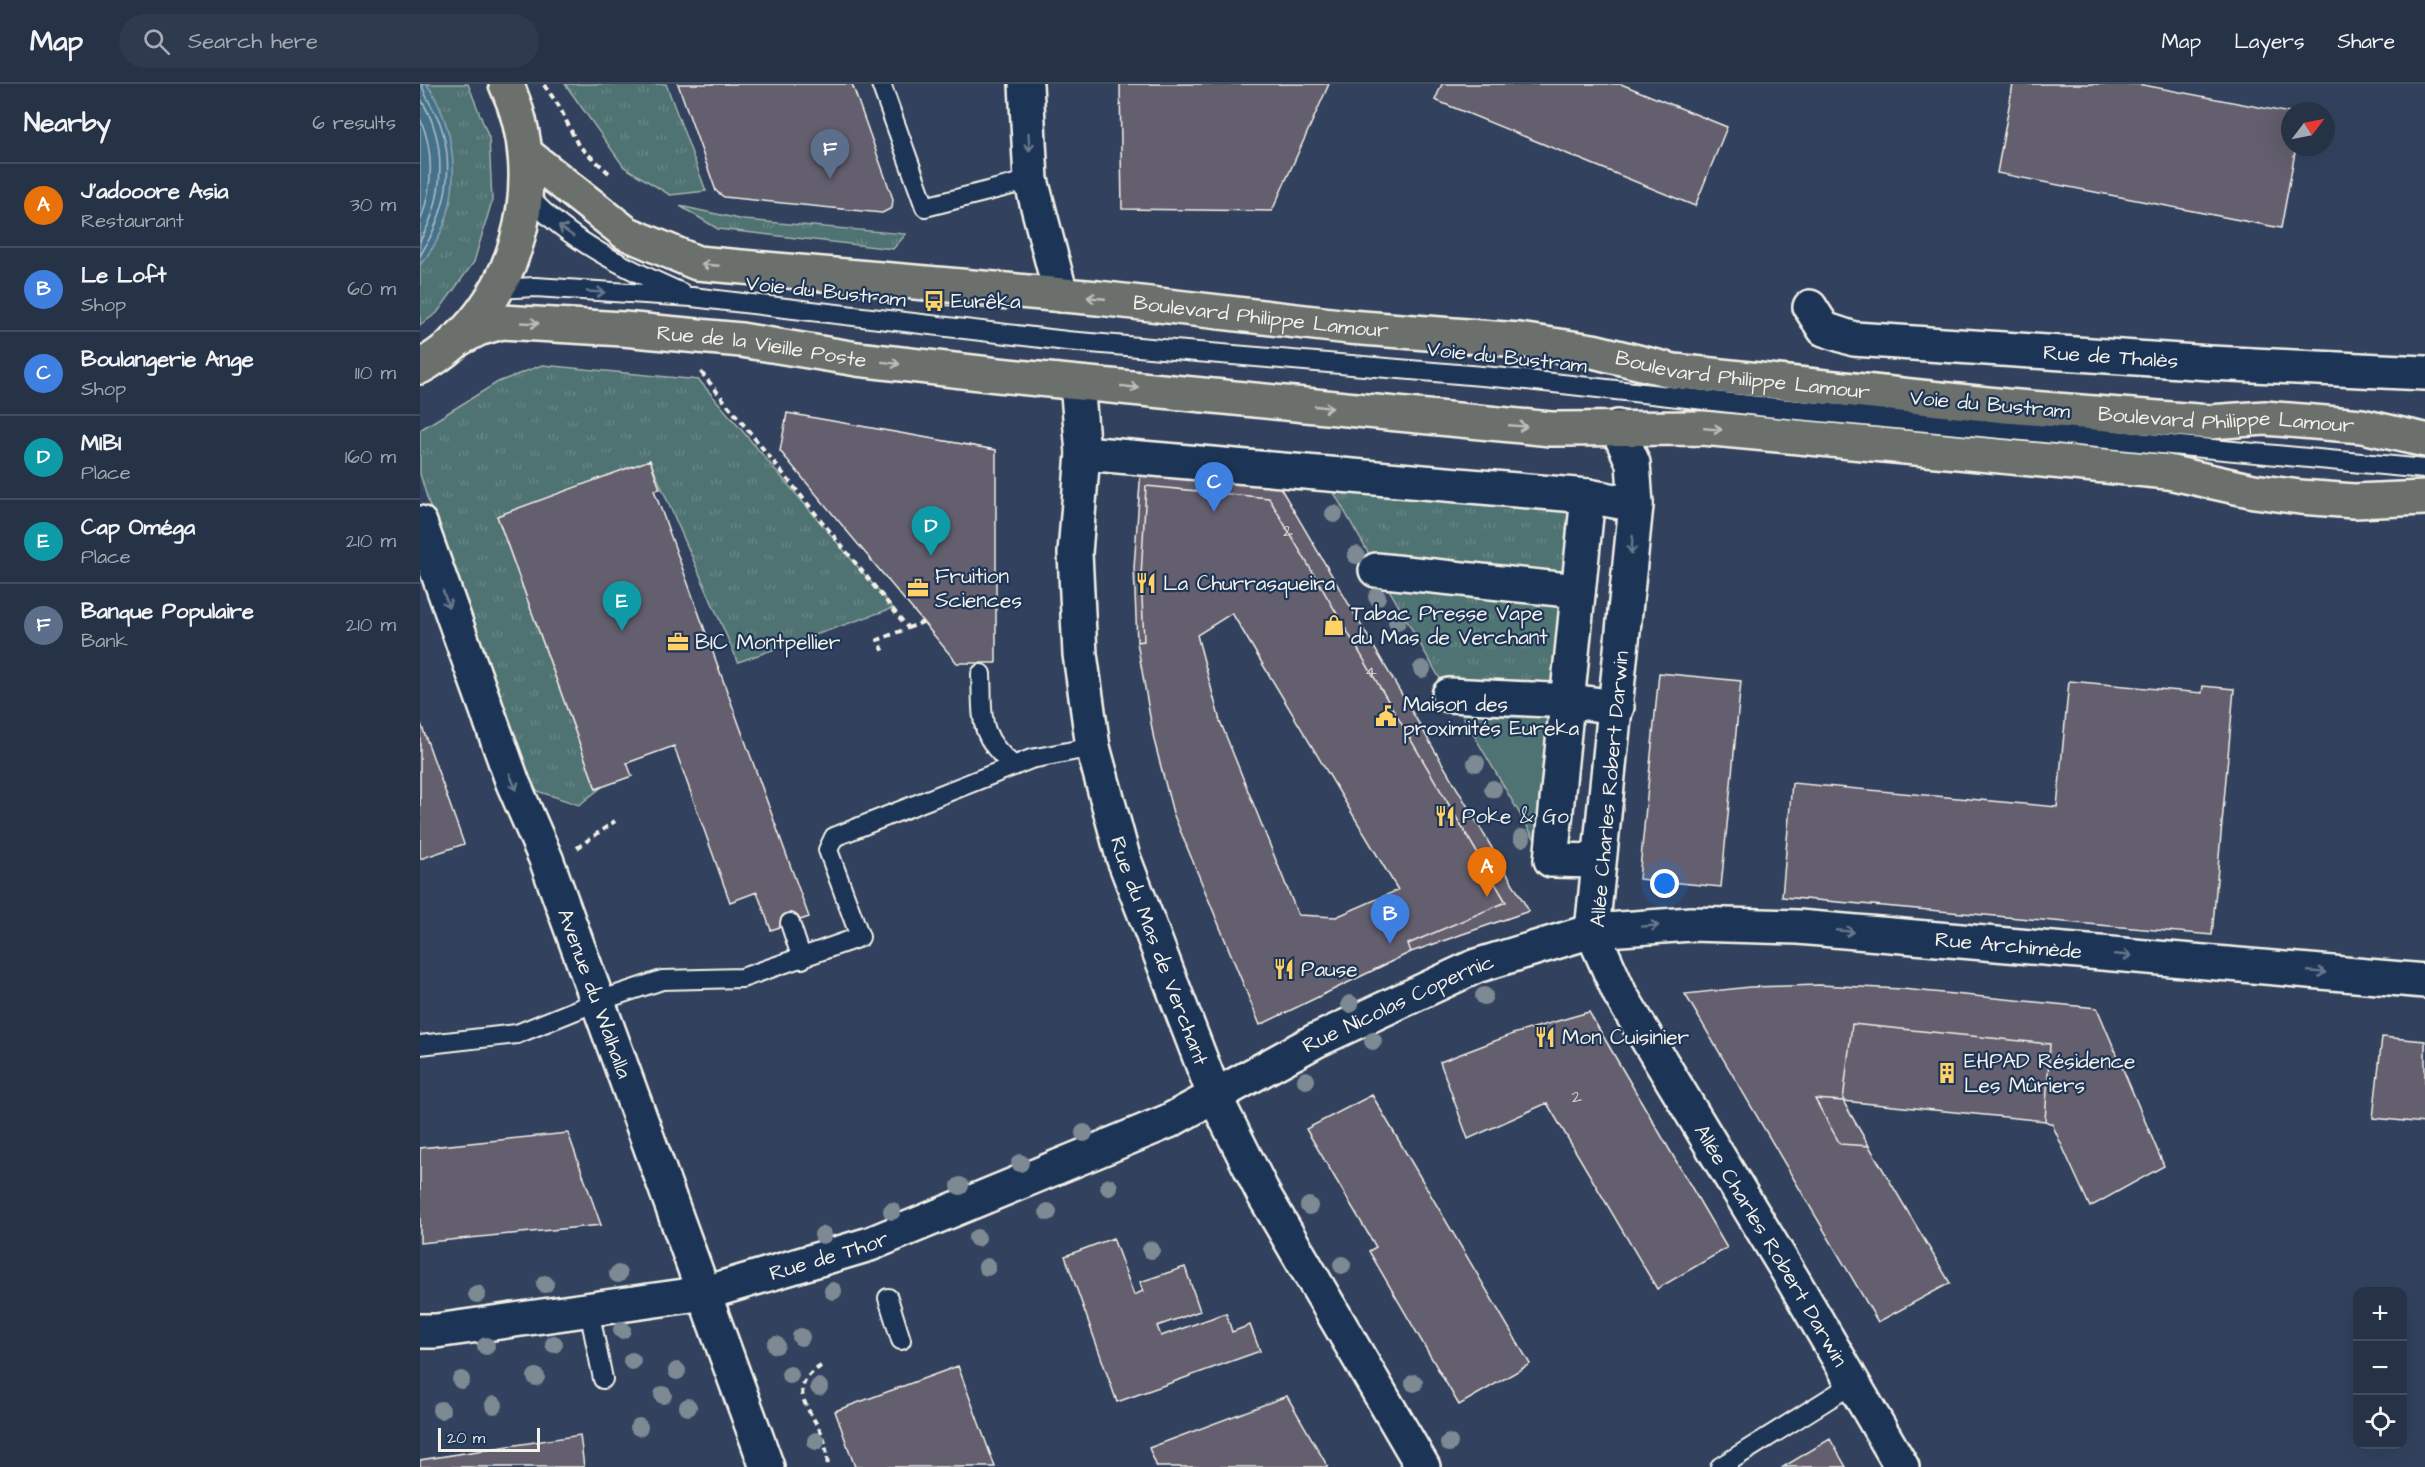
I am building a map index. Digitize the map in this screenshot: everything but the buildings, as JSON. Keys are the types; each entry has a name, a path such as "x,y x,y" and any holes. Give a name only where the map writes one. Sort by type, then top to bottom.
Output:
{"main road":[{"path":"420,367 455,341 482,311 504,275 519,236 527,195 526,153 515,104 506,84"},
{"path":"526,153 626,233 697,263 1061,295"},
{"name":"Boulevard Philippe Lamour","path":"1061,295 1349,327 1519,340 1593,351 1686,372 2051,409 2210,422 2265,418 2362,426 2425,440"},
{"name":"Rue de la Vieille Poste","path":"455,341 478,329 502,322 571,325 741,340 857,359 1071,382"},
{"path":"1071,382 1551,429 1702,428 2168,472 2254,491 2300,497 2354,501 2425,498"}],"street":[{"path":"1026,84 1031,180 1061,295"},
{"name":"Rue de Thalès","path":"1810,307 1824,329 1854,339 2165,360 2425,373"},
{"name":"Rue du Mas de Verchant","path":"1071,382 1078,394 1083,453 1075,553 1076,603 1092,747 1123,857 1215,1097 1264,1196 1423,1467"},
{"name":"Allée Charles Robert Darwin","path":"1617,427 1633,463 1636,505 1617,707 1592,930 1620,994 1902,1467"},
{"path":"1083,453 1588,496 1636,505"},
{"path":"1588,496 1570,701 1551,860 1598,861"},
{"name":"Avenue du Walhalla","path":"420,523 513,783 546,860 767,1467"},
{"path":"1376,570 1578,591"},
{"path":"1449,694 1570,701 1617,707"},
{"name":"Rue Archimède","path":"1592,930 1691,924 1798,927 2425,981"},
{"name":"Rue Nicolas Copernic","path":"1215,1097 1315,1041 1476,966 1592,930"},
{"name":"Rue de Thor","path":"420,1331 436,1331 705,1293 870,1244 1169,1121 1215,1097"}],"lane":[{"path":"881,84 925,207 1031,180"},
{"name":"Voie du Bustram","path":"527,195 543,213 591,248 627,269 692,297"},
{"name":"Voie du Bustram","path":"495,290 536,287 692,297 1075,342 1517,379 1767,407 2425,469"},
{"path":"981,675 983,728 996,751 1014,766"},
{"path":"420,1045 517,1034 596,1002 662,980 742,978 860,937 828,850 834,837 1031,759 1092,747"},
{"path":"790,923 802,959"},
{"path":"888,1298 901,1340"},
{"path":"589,1310 603,1379"},
{"path":"1720,1467 1854,1383"}],"path":[{"path":"544,84 559,106 578,146 612,176"},
{"path":"694,364 909,628"},
{"path":"885,654 878,640 923,622"},
{"path":"546,860 591,840 615,821"},
{"path":"821,1366 804,1379 801,1388 803,1399 823,1436 828,1467"}],"green space":[{"path":"420,84 468,84 489,138 492,201 474,262 437,313 420,325"},
{"path":"565,84 666,84 706,191 670,195 624,167"},
{"path":"680,206 744,220 906,234 893,249 718,229"},
{"path":"542,365 699,380 893,608 738,662 650,461 497,516 596,789 602,787 579,805 513,783 420,474 420,430 498,382"},
{"path":"1325,477 1571,504 1559,691 1443,684"},
{"path":"1454,701 1560,711 1538,845"}],"water":[{"path":"420,84 427,84 439,105 452,152 453,176 451,200 445,223 434,245 420,265"}],"place":[{"name":"Banque Populaire","path":"830,179"},
{"name":"Eurêka","path":"934,301"},
{"name":"Boulangerie Ange","path":"1214,512"},
{"name":"MIBI","path":"931,556"},
{"name":"La Churrasqueira","path":"1146,583"},
{"name":"Fruition Sciences","path":"918,588"},
{"name":"Tabac Presse Vape du Mas de Verchant","path":"1334,625"},
{"name":"Cap Oméga","path":"622,631"},
{"name":"BIC Montpellier","path":"678,642"},
{"name":"Maison des proximités Eureka","path":"1386,716"},
{"name":"Poke & Go","path":"1445,816"},
{"name":"J'adooore Asia","path":"1487,897"},
{"name":"Le Loft","path":"1390,944"},
{"name":"Pause","path":"1284,969"},
{"name":"Mon Cuisinier","path":"1545,1037"},
{"name":"EHPAD Résidence Les Mûriers","path":"1947,1073"}]}
